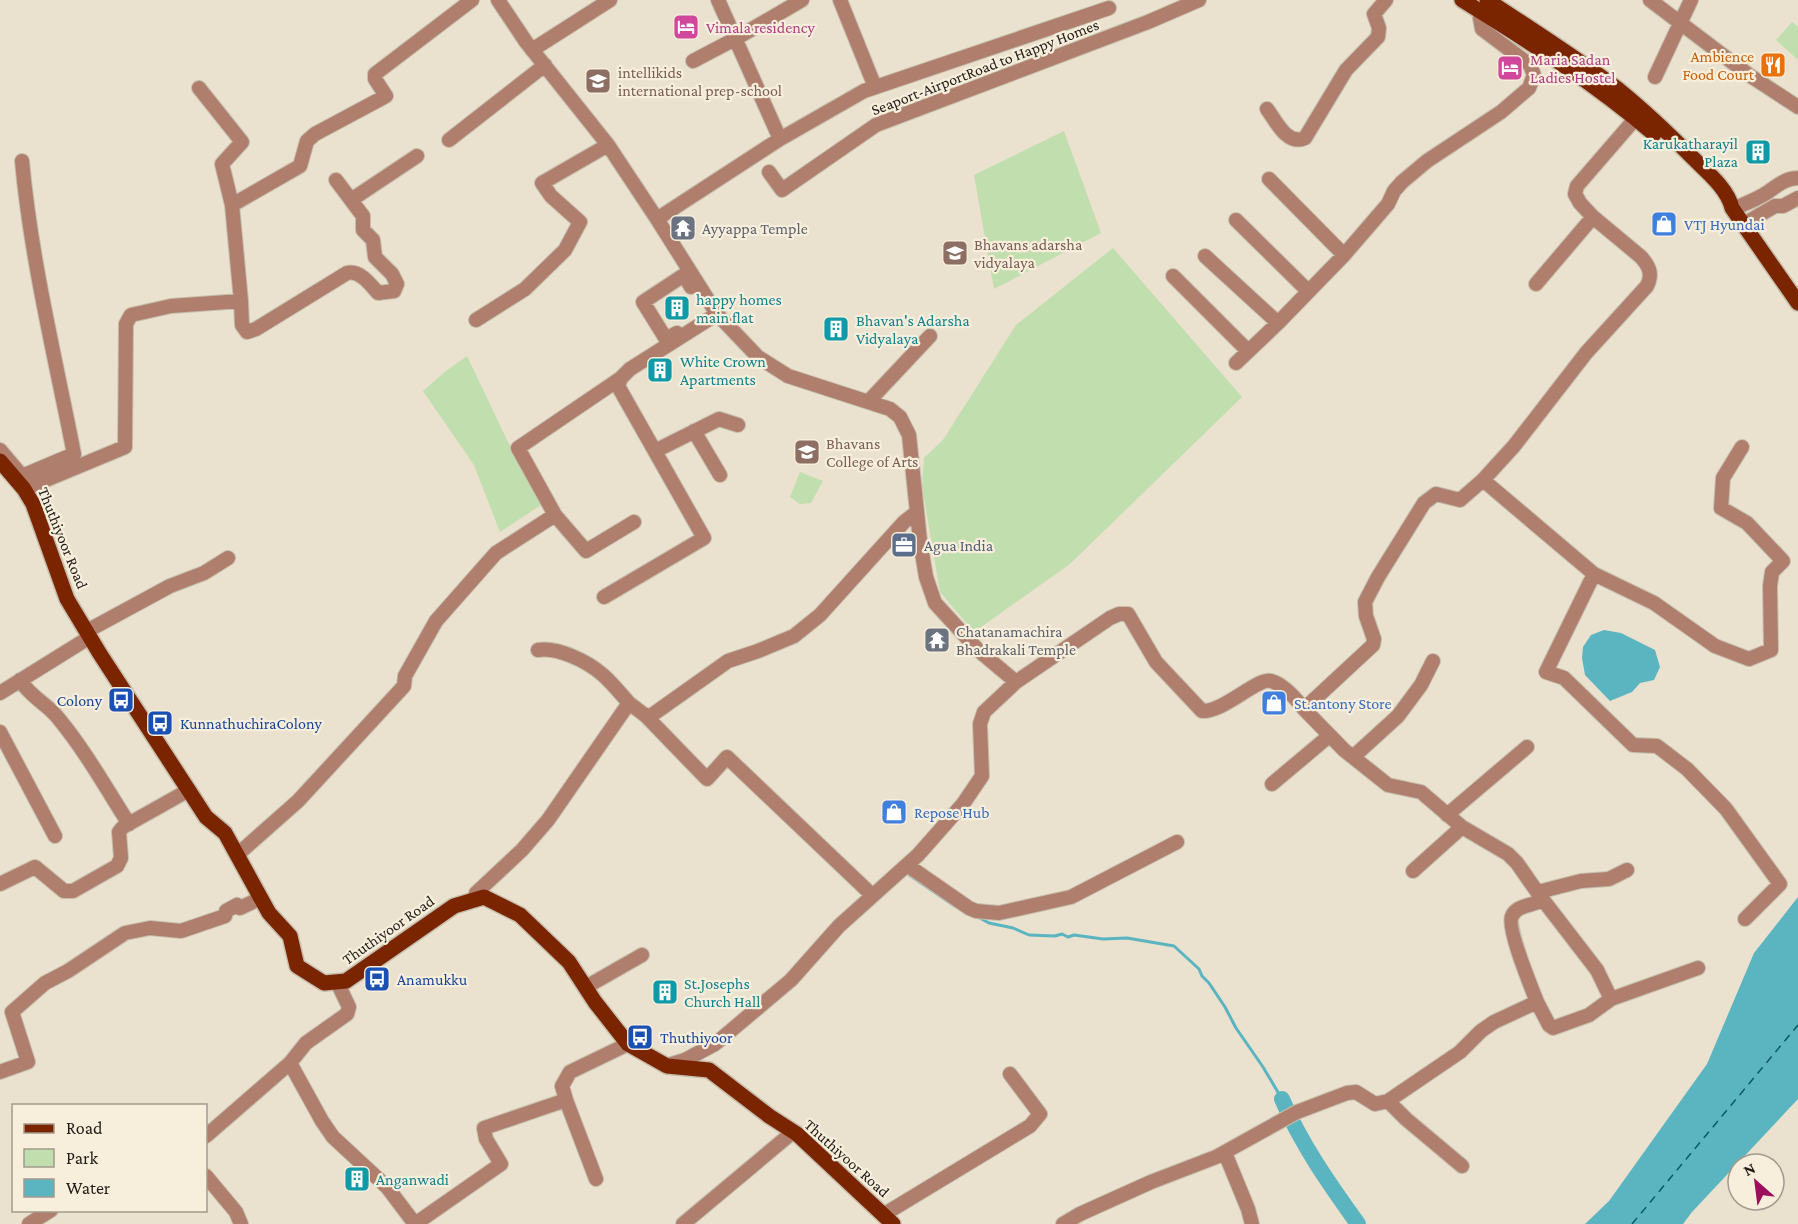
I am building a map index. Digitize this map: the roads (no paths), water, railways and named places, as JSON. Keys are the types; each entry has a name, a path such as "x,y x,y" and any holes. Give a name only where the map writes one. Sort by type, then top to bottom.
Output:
{"main road":[{"path":"1462,0 1486,5 1569,54 1709,174 1730,199 1733,209 1798,303"},
{"path":"1639,114 1724,205 1733,209"},
{"name":"Thuthiyoor Road","path":"0,461 24,489 33,504 67,599 206,817 225,833 269,914 290,936 297,966 324,983 346,981 454,906 484,897 520,915 569,962 628,1044 667,1066 708,1070 793,1132 887,1221"}],"street":[{"path":"232,205 300,166 307,141 315,134 386,96 375,79 375,74 472,0"},
{"path":"498,0 532,50 608,145 657,219 713,312"},
{"path":"532,50 610,0"},
{"path":"718,0 780,139"},
{"path":"693,61 802,0"},
{"path":"840,0 875,87"},
{"name":"Seaport-AirportRoad to Happy Homes","path":"769,172 782,190 876,125 1148,22 1199,0"},
{"path":"1267,109 1287,136 1301,140 1305,138 1346,70 1378,37 1379,28 1374,14 1386,0"},
{"path":"1650,0 1749,75 1798,107"},
{"path":"1655,77 1691,0"},
{"path":"1236,363 1344,255 1388,204 1394,191 1407,177 1501,112 1529,88 1534,75 1530,65 1482,29 1480,18 1486,5"},
{"path":"657,219 780,139 864,91 1108,8"},
{"path":"449,140 544,65"},
{"path":"199,88 242,142 222,164 232,205 242,325 248,332 347,273 352,272 361,277 378,293 394,291 397,284 392,274 375,257 373,240 363,230 363,216 336,180"},
{"path":"1304,708 1373,645 1374,639 1366,616 1365,602 1424,503 1436,494 1460,500 1483,480 1514,446 1586,353 1612,322 1642,293 1650,280 1649,266 1593,218 1575,194 1577,186 1639,114"},
{"path":"476,320 525,289 565,250 580,222 551,196 542,183 608,145"},
{"path":"351,200 417,156"},
{"path":"0,450 22,476 74,454 41,284 22,161"},
{"path":"1269,180 1344,255"},
{"path":"1733,209 1783,194"},
{"path":"1744,224 1760,215 1783,194"},
{"path":"1536,284 1593,218"},
{"path":"1236,220 1308,291"},
{"path":"1205,256 1278,323"},
{"path":"713,312 666,339 643,302 684,275 713,312 758,357 788,376 890,409 900,417 909,435 926,577 935,603 978,650 1016,682"},
{"path":"1173,276 1248,351"},
{"path":"24,489 125,447 126,324 131,315 171,306 241,301"},
{"path":"634,522 586,551 555,515 518,448 713,312"},
{"path":"867,402 930,336"},
{"path":"604,597 704,538 618,386 621,378"},
{"path":"655,451 719,419 738,425"},
{"path":"694,431 720,475"},
{"path":"1483,480 1594,574 1654,603 1715,646 1749,659 1771,650 1770,586 1772,572 1783,561 1748,524 1722,508 1723,478 1742,447"},
{"path":"646,716 660,710 728,661 794,636 820,615 904,522 917,512"},
{"path":"237,855 298,801 404,686 405,676 436,621 496,553 555,515"},
{"path":"0,693 89,634 170,586 204,573 228,558"},
{"path":"1594,574 1546,672 1564,678 1633,745 1657,746 1687,769 1726,809 1780,884 1745,919"},
{"path":"667,1066 685,1060 715,1044 791,980 839,926 918,855 963,804 982,776 980,724 984,712 1016,682 1119,614 1128,614 1156,662 1202,711 1210,711 1230,702 1265,680 1272,681 1304,708 1329,736 1388,785 1420,792 1462,827 1508,854 1597,970 1611,999"},
{"path":"538,650 548,648 589,665 605,676 629,703 646,716 707,779 727,757 872,896"},
{"path":"1353,757 1398,716 1420,685 1433,661"},
{"path":"20,680 28,692 57,716 75,739 129,824"},
{"path":"475,900 476,893 522,850 548,819 629,703"},
{"path":"0,732 55,836"},
{"path":"1272,784 1329,736"},
{"path":"1447,815 1527,747"},
{"path":"0,884 35,867 64,891 73,891 117,866 121,858 119,832 189,790"},
{"path":"1413,871 1462,827"},
{"path":"902,870 969,908 976,911 999,913 1071,897 1177,842"},
{"path":"1539,894 1581,881 1610,879 1627,870"},
{"path":"1539,894 1540,901 1517,909 1510,921 1537,1002 1549,1025 1553,1028 1589,1014 1611,999 1698,968"},
{"path":"0,1072 28,1062 12,1012 45,983 68,971 125,933 150,928 181,931 225,916 226,910 237,905 240,908 261,898"},
{"path":"586,987 642,955"},
{"path":"207,1135 290,1063 306,1043 347,1014 349,1007 337,982"},
{"path":"1064,1224 1080,1214 1151,1182 1225,1153 1297,1112 1347,1093 1356,1092 1375,1104 1388,1101 1446,1062 1494,1022 1537,1002"},
{"path":"596,1179 562,1086 570,1072 628,1044"},
{"path":"290,1063 333,1137 387,1187 415,1224 501,1164 486,1139 484,1128 566,1100"},
{"path":"887,1221 1030,1126 1040,1114 1010,1074"},
{"path":"1388,1101 1462,1166"},
{"path":"683,1224 793,1132"},
{"path":"1225,1153 1252,1224"},
{"path":"207,1177 236,1212 241,1224"},
{"path":"29,1224 48,1212"}],"water":[{"path":"1604,630 1621,633 1655,650 1660,667 1654,680 1640,683 1632,692 1610,701 1585,675 1582,658 1583,647 1591,635"},
{"path":"1798,897 1798,1099 1748,1152 1726,1152 1726,1176 1683,1224 1585,1224 1609,1201 1707,1064 1754,953"}],"waterway":[{"path":"905,872 956,907"},
{"path":"978,917 989,923 1013,928 1029,935 1062,934 1068,937 1074,935 1103,939 1127,938 1174,946 1199,969 1209,983 1282,1099"},
{"path":"1282,1099 1307,1148 1358,1224"}],"place":[{"name":"Vimala residency","path":"686,27"},
{"name":"Ambience Food Court","path":"1773,65"},
{"name":"Maria Sadan Ladies Hostel","path":"1510,68"},
{"name":"intellikids international prep-school","path":"598,81"},
{"name":"Karukatharayil Plaza","path":"1758,152"},
{"name":"VTJ Hyundai","path":"1664,224"},
{"name":"Ayyappa Temple","path":"683,228"},
{"name":"Bhavans adarsha vidyalaya","path":"955,253"},
{"name":"happy homes main flat","path":"677,308"},
{"name":"Bhavan's Adarsha Vidyalaya","path":"836,329"},
{"name":"White Crown Apartments","path":"660,370"},
{"name":"Bhavans College of Arts","path":"807,452"},
{"name":"Agua India","path":"904,545"},
{"name":"Chatanamachira Bhadrakali Temple","path":"937,640"},
{"name":"Colony","path":"121,700"},
{"name":"St.antony Store","path":"1274,703"},
{"name":"KunnathuchiraColony","path":"160,723"},
{"name":"Repose Hub","path":"894,812"},
{"name":"Anamukku","path":"377,979"},
{"name":"St.Josephs Church Hall","path":"665,992"},
{"name":"Thuthiyoor","path":"640,1037"},
{"name":"Anganwadi","path":"357,1179"}]}
